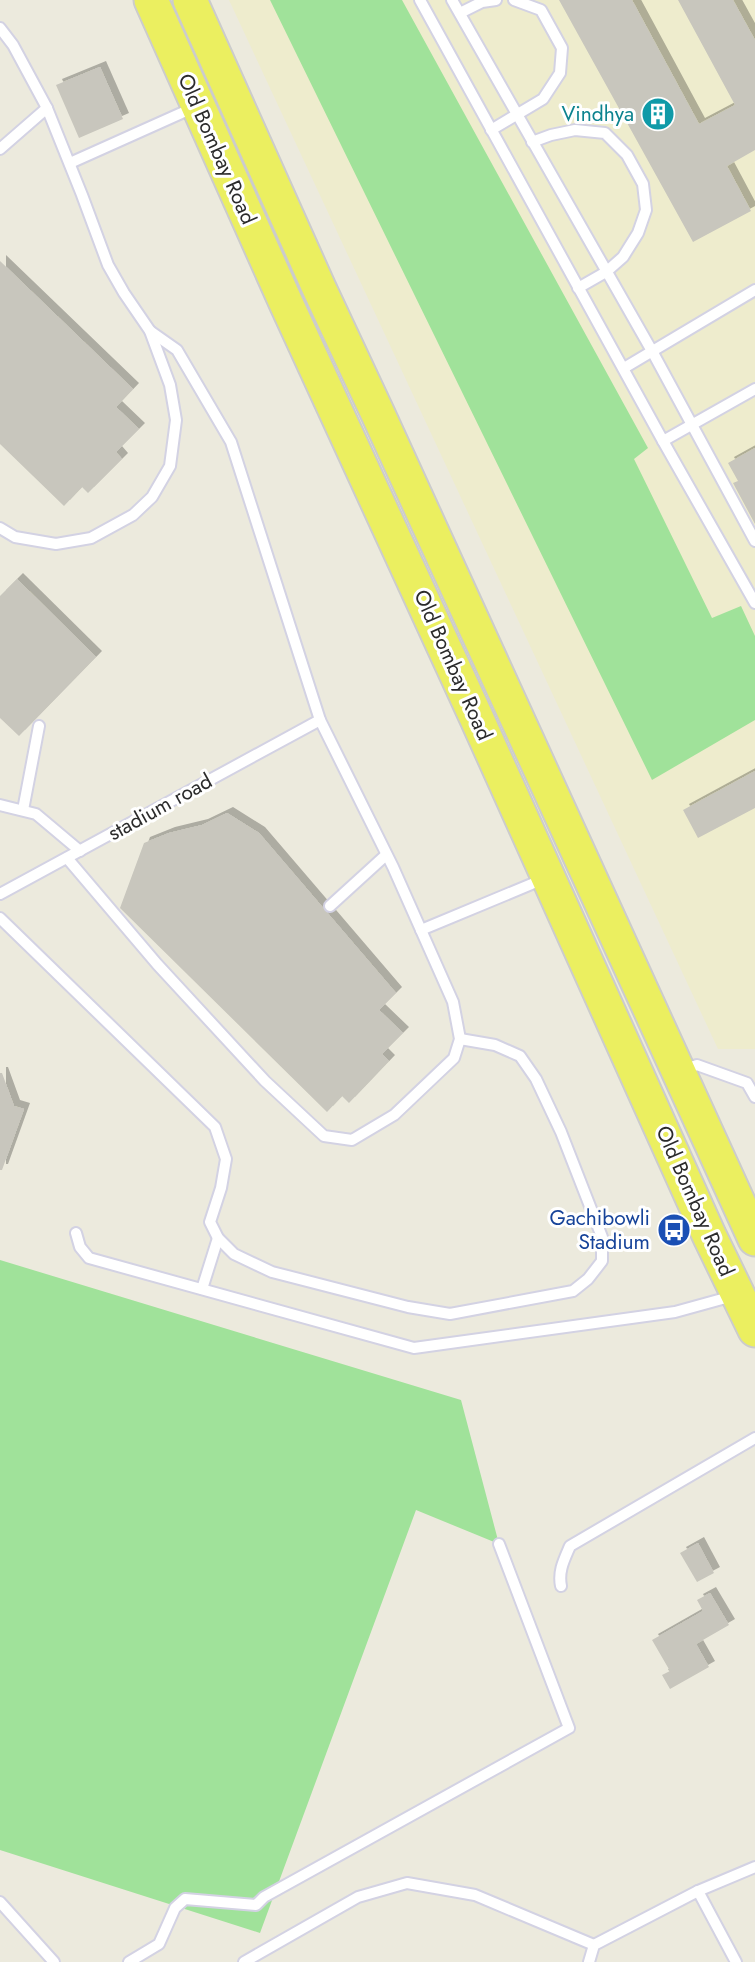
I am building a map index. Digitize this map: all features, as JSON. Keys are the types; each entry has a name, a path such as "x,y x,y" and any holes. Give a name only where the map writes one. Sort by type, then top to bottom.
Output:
{"main road":[{"name":"Old Bombay Road","path":"150,0 755,1330"},
{"name":"Old Bombay Road","path":"190,0 712,1146 752,1220"},
{"path":"677,1160 712,1146"}],"lane":[{"path":"420,0 755,603"},
{"path":"452,0 652,351 755,541"},
{"path":"460,13 482,2 496,0"},
{"path":"491,130 542,99 560,73 562,48 541,9 514,0"},
{"path":"0,28 13,45 47,108 108,265 150,331 170,384 176,420 170,466 152,497 133,515 91,538 56,544 15,537 0,528"},
{"path":"69,163 198,106"},
{"path":"0,149 47,108"},
{"path":"532,142 575,130 605,133 627,155 643,184 646,210 638,233 623,257 606,272 578,288"},
{"path":"624,368 755,290"},
{"path":"67,858 157,964 265,1081 324,1136 352,1140 394,1115 454,1058 460,1039 453,1002 386,855 320,720 232,442 177,350 150,331"},
{"path":"663,441 755,389"},
{"name":"stadium road","path":"0,894 320,720"},
{"path":"23,810 38,726"},
{"path":"0,805 36,814 80,851"},
{"path":"330,906 386,855"},
{"path":"421,930 549,877"},
{"path":"0,918 215,1127 226,1159 221,1188 210,1222 218,1238 234,1254 272,1272 356,1296 450,1314 573,1291 588,1279 601,1261 602,1237 561,1132 536,1079 520,1056 495,1045 460,1039"},
{"path":"678,1071 697,1065 751,1082 755,1097"},
{"path":"76,1233 80,1247 89,1258 414,1348 674,1312 738,1295"},
{"path":"202,1289 218,1238"},
{"path":"561,1586 559,1577 562,1562 570,1546 755,1438"},
{"path":"129,1962 159,1944 175,1908 185,1899 256,1905 264,1897 569,1728 499,1544"},
{"path":"589,1962 594,1945 698,1891 755,1867"},
{"path":"244,1962 358,1897 407,1883 475,1895 594,1945"},
{"path":"698,1891 736,1962"},
{"path":"0,1902 54,1962"}],"shaded area":[{"path":"229,0 755,0 755,1049 718,1049"}],"green space":[{"path":"270,0 402,0 648,448 634,459 712,618 741,606 755,636 755,720 652,780"},
{"path":"0,1260 461,1400 499,1544 416,1510 260,1933 0,1850"}],"building":[{"name":"Vindhya","path":"559,0 632,0 699,124 735,105 678,0 733,0 755,40 755,150 727,166 751,211 693,242"},
{"path":"100,67 123,119 79,138 56,85"},
{"path":"0,261 133,389 116,407 139,429 116,452 122,459 88,493 82,487 64,506 0,444"},
{"path":"755,448 755,524 733,483 738,481 728,463"},
{"path":"17,579 96,657 19,736 0,718 0,596"},
{"path":"755,771 755,808 698,838 683,810"},
{"path":"227,813 259,833 396,993 379,1010 403,1033 382,1054 389,1061 349,1103 342,1096 327,1112 120,908 144,843 169,833 202,825"},
{"path":"0,1073 14,1106 24,1109 2,1170 0,1170"},
{"path":"698,1543 714,1573 697,1582 680,1553"},
{"path":"710,1593 729,1625 696,1644 709,1667 670,1689 662,1675 670,1671 652,1640 703,1611 697,1600"}],"place":[{"name":"Vindhya","path":"658,114"},
{"name":"Gachibowli Stadium","path":"674,1230"}]}
